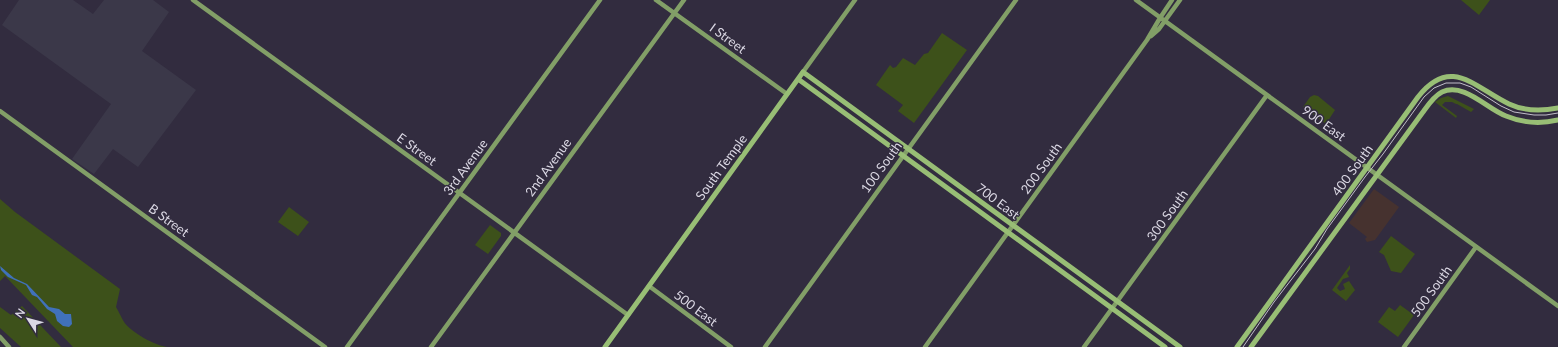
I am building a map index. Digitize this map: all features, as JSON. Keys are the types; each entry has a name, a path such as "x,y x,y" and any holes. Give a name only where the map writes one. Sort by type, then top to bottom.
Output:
{"main road":[{"name":"South Temple","path":"605,347 803,72"},
{"name":"700 East","path":"803,72 1180,347"},
{"name":"400 South","path":"1237,347 1423,92 1437,81 1453,77 1469,80 1503,101 1516,107 1540,110 1558,108"},
{"name":"700 East","path":"798,79 1165,347"},
{"name":"400 South","path":"1251,347 1435,96 1441,92 1453,90 1461,91 1474,97 1496,112 1516,120 1536,122 1558,120"}],"street":[{"name":"E Street","path":"193,0 628,315"},
{"name":"3rd Avenue","path":"347,347 600,0"},
{"name":"I Street","path":"656,0 787,94"},
{"name":"2nd Avenue","path":"431,347 684,0"},
{"name":"South Temple","path":"803,72 855,0"},
{"name":"100 South","path":"765,347 1016,0"},
{"name":"900 East","path":"1136,0 1558,306"},
{"name":"200 South","path":"924,347 1148,40 1172,0"},
{"name":"200 South","path":"1148,40 1159,29 1180,0"},
{"name":"300 South","path":"1084,347 1267,95"},
{"name":"B Street","path":"0,111 325,347"},
{"name":"500 South","path":"1404,347 1476,247"},
{"name":"500 East","path":"649,286 731,347"},
{"path":"0,337 8,346"},
{"path":"0,342 8,346"}],"shaded area":[{"path":"19,0 73,0 93,14 104,0 153,0 169,12 142,51 196,90 138,167 113,149 94,174 72,159 111,104 2,25"},
{"path":"1374,189 1399,207 1375,240 1367,242 1365,239 1367,237 1349,223"}],"green space":[{"path":"1461,0 1490,0 1479,15"},
{"path":"942,33 967,50 914,123 898,111 903,105 876,85 890,65 893,68 896,67 903,58 915,65 924,54 928,53"},
{"path":"1314,95 1318,96 1335,110 1326,124 1303,107 1310,97"},
{"path":"1448,96 1474,109 1471,112 1452,102 1445,102 1442,105 1457,116 1456,118 1435,102"},
{"path":"0,199 15,212 120,289 116,307 127,326 144,338 168,347 73,347 5,276 0,281"},
{"path":"289,207 309,222 298,236 278,222"},
{"path":"490,225 501,233 501,236 488,254 475,245"},
{"path":"1391,236 1415,254 1401,273 1391,271 1384,255 1379,252"},
{"path":"1350,265 1350,269 1347,273 1349,277 1343,279 1337,288 1340,291 1345,289 1343,284 1349,281 1355,290 1346,301 1332,290"},
{"path":"1400,305 1414,315 1398,337 1378,322 1389,307 1395,311"},
{"path":"22,306 61,347 21,347 0,328 0,307 11,315"}],"water":[{"path":"0,266 14,278 27,284 49,307 59,309 65,314 71,314 72,324 69,327 63,326 57,321 55,314 47,309 37,297 32,295 26,285 8,277 1,270"}],"tram line":[{"path":"1243,347 1274,302 1315,249 1327,229 1365,177 1424,97 1434,88 1446,83 1460,83 1471,87 1501,106 1514,112 1534,115 1558,113"}]}
